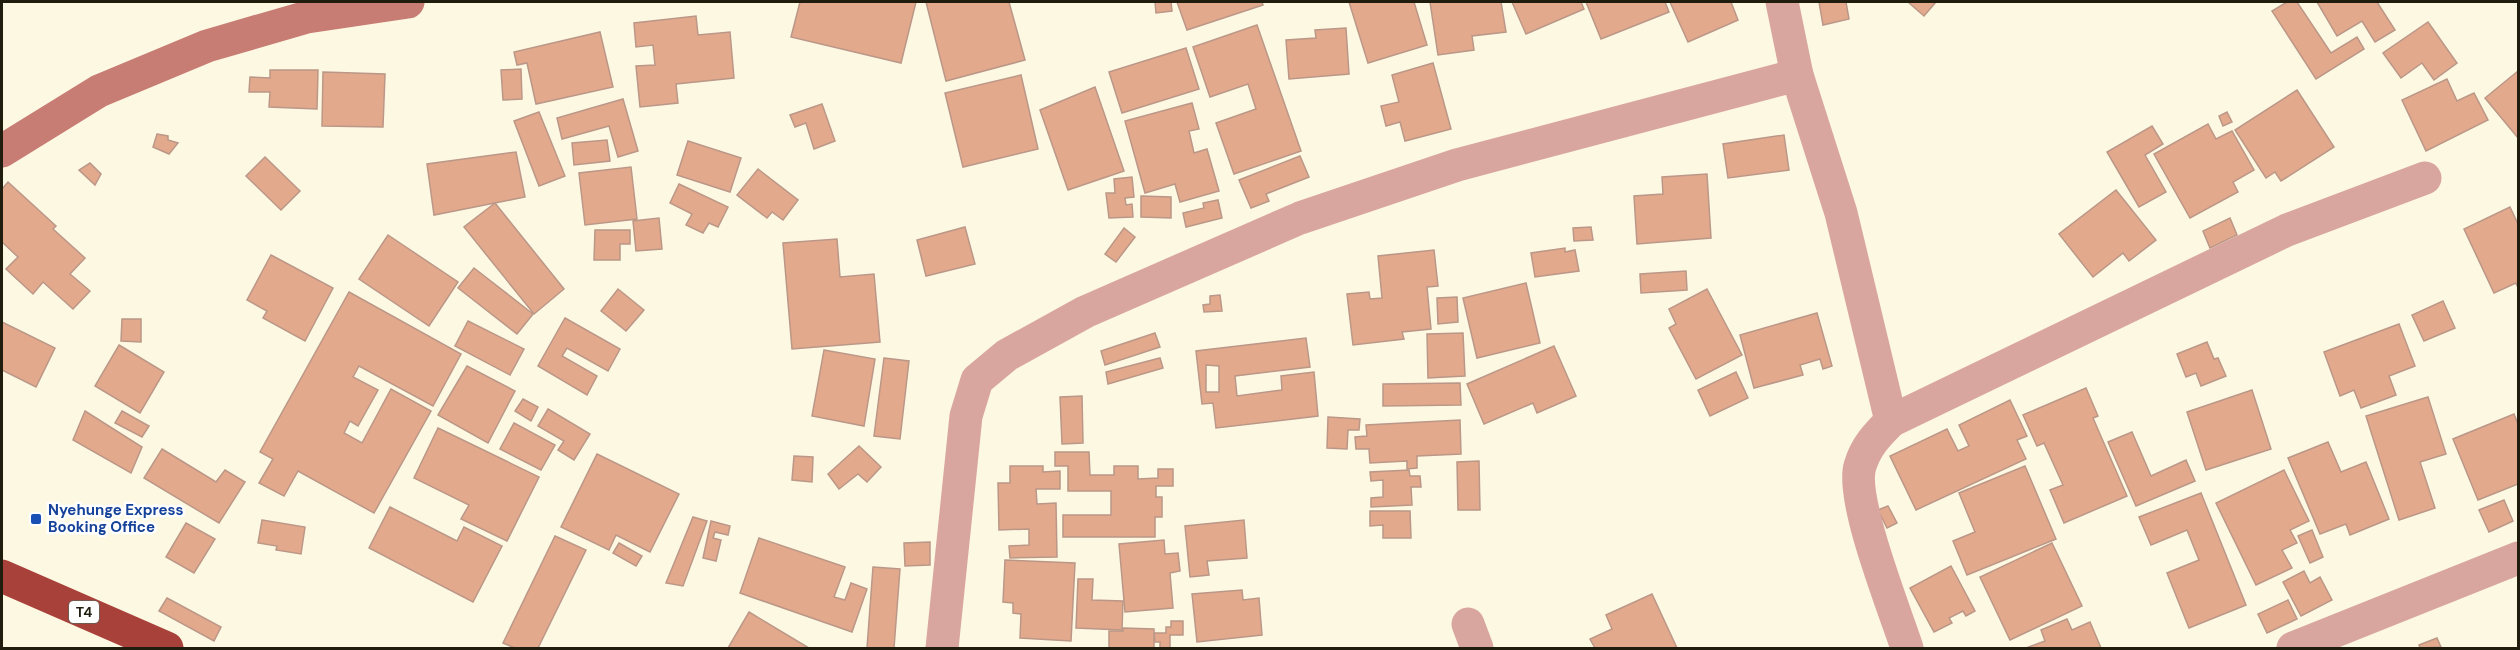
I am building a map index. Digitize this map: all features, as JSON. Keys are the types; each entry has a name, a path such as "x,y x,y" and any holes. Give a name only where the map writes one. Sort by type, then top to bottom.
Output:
{"highway":[{"name":"T4","path":"2,576 167,648"}],"street":[{"path":"2,151 99,91 207,46 307,17 408,2"},
{"path":"1782,2 1797,75 1841,213 1891,421"},
{"path":"942,648 966,416 977,380 1007,355 1085,312 1300,218 1457,165 1797,75"},
{"path":"1907,648 1862,512 1860,490 1859,469 1868,444 1891,421 2286,230 2425,178"},
{"path":"2293,648 2518,558"}],"building":[{"path":"800,2 916,2 901,63 791,37"},
{"path":"926,2 1009,2 1025,60 946,81"},
{"path":"1155,2 1171,2 1172,11 1156,13"},
{"path":"1177,2 1262,2 1263,5 1187,30"},
{"path":"1349,2 1414,2 1427,45 1368,63"},
{"path":"1430,2 1501,2 1506,32 1472,36 1474,50 1438,55"},
{"path":"1512,2 1581,2 1584,9 1526,34"},
{"path":"1586,2 1665,2 1669,12 1601,39"},
{"path":"1670,2 1731,2 1738,20 1688,42"},
{"path":"1819,2 1846,2 1849,19 1823,25"},
{"path":"1908,2 1936,2 1924,16"},
{"path":"2287,2 2297,2 2331,53 2357,37 2364,49 2316,79 2272,11"},
{"path":"2317,2 2377,2 2395,30 2375,42 2362,21 2337,36"},
{"path":"696,16 698,35 730,32 734,78 676,84 678,103 640,107 636,66 655,65 653,45 636,47 634,23"},
{"path":"2428,22 2457,63 2434,80 2422,63 2401,78 2383,53"},
{"path":"1257,25 1301,151 1234,174 1216,123 1256,109 1248,84 1210,97 1193,47"},
{"path":"1346,28 1349,74 1289,79 1286,40 1316,38 1315,30"},
{"path":"600,32 613,87 536,104 527,63 517,65 514,52"},
{"path":"1186,48 1199,89 1122,113 1109,72"},
{"path":"1433,63 1451,129 1405,141 1400,122 1386,126 1381,106 1399,102 1392,75"},
{"path":"521,69 522,99 503,100 501,70"},
{"path":"270,70 318,70 317,109 269,107 270,92 249,92 250,77 270,78"},
{"path":"2518,71 2518,138 2485,98"},
{"path":"323,72 385,74 383,127 322,126"},
{"path":"1021,75 1038,149 963,167 945,93"},
{"path":"2447,79 2457,101 2474,93 2488,120 2426,151 2402,100"},
{"path":"1095,87 1124,171 1068,190 1040,110"},
{"path":"2297,90 2334,147 2281,181 2275,172 2266,178 2235,130"},
{"path":"623,99 638,151 618,157 609,126 562,139 557,118"},
{"path":"1192,103 1199,129 1189,131 1194,153 1207,149 1219,191 1180,202 1175,184 1145,193 1125,121"},
{"path":"822,104 835,141 814,149 806,123 795,127 790,115"},
{"path":"539,112 565,176 539,186 514,121"},
{"path":"2227,112 2232,122 2223,126 2219,116"},
{"path":"2208,124 2216,139 2232,131 2254,170 2233,182 2238,192 2190,218 2154,154"},
{"path":"2152,126 2163,144 2145,155 2166,192 2139,207 2107,152"},
{"path":"157,134 168,136 168,140 178,143 169,154 153,147"},
{"path":"1784,135 1789,170 1728,178 1723,144"},
{"path":"607,140 610,161 574,165 572,143"},
{"path":"688,141 741,158 730,192 677,175"},
{"path":"516,152 525,197 434,215 427,164"},
{"path":"1300,156 1309,177 1266,194 1269,201 1251,208 1239,180"},
{"path":"265,157 300,191 281,210 246,176"},
{"path":"90,163 101,174 95,185 79,170"},
{"path":"631,167 637,219 585,225 579,173"},
{"path":"758,169 798,200 783,220 772,212 767,218 737,195"},
{"path":"1707,174 1711,238 1637,244 1634,196 1663,194 1662,177"},
{"path":"1132,177 1134,197 1125,198 1126,205 1132,204 1133,217 1109,218 1106,193 1115,193 1114,179"},
{"path":"8,182 56,226 53,229 85,258 70,274 90,291 73,309 43,282 33,294 6,269 18,257 2,242 2,189"},
{"path":"679,184 728,207 718,227 709,223 703,233 686,225 692,214 670,203"},
{"path":"2116,190 2156,240 2129,261 2123,253 2093,277 2059,234"},
{"path":"1141,196 1171,197 1171,218 1141,217"},
{"path":"1218,200 1222,218 1186,227 1183,213 1204,208 1203,203"},
{"path":"495,203 564,289 534,314 464,227"},
{"path":"2510,207 2518,224 2518,288 2516,283 2494,293 2464,229"},
{"path":"659,218 662,249 636,251 633,221"},
{"path":"2230,218 2237,235 2210,248 2203,231"},
{"path":"965,227 975,264 926,276 917,240"},
{"path":"1591,227 1593,240 1574,241 1573,228"},
{"path":"1124,228 1135,237 1116,262 1105,254"},
{"path":"595,230 630,230 630,244 620,244 620,260 594,260"},
{"path":"388,235 458,282 429,326 359,279"},
{"path":"837,239 840,277 874,274 880,342 792,349 783,243"},
{"path":"1565,248 1565,252 1575,250 1579,271 1535,277 1531,253"},
{"path":"1434,250 1438,286 1427,287 1431,329 1402,332 1404,339 1353,345 1347,294 1369,292 1370,299 1382,298 1378,256"},
{"path":"271,255 333,288 305,341 263,318 267,311 247,300"},
{"path":"474,268 533,314 517,334 458,288"},
{"path":"1686,271 1687,290 1641,293 1640,274"},
{"path":"1526,283 1540,343 1477,358 1463,298"},
{"path":"618,289 644,310 626,331 601,311"},
{"path":"1707,289 1742,355 1696,379 1669,328 1676,324 1669,309"},
{"path":"349,292 461,354 433,406 359,366 353,377 378,390 358,426 350,421 344,433 362,443 391,389 431,411 374,513 298,471 284,496 259,483 273,459 260,452"},
{"path":"1220,295 1222,311 1204,312 1203,305 1210,304 1210,296"},
{"path":"1457,297 1458,322 1438,324 1437,298"},
{"path":"2443,301 2455,328 2424,341 2412,315"},
{"path":"1817,313 1832,366 1823,369 1820,359 1800,365 1803,375 1754,388 1740,335"},
{"path":"565,318 620,349 608,371 567,348 562,356 597,376 587,395 538,366"},
{"path":"122,319 141,319 141,342 121,341"},
{"path":"468,321 524,349 510,375 455,346"},
{"path":"2,322 55,348 36,387 2,370"},
{"path":"2399,324 2415,366 2389,376 2396,395 2361,408 2354,390 2340,396 2324,352"},
{"path":"1155,333 1160,347 1105,365 1101,351"},
{"path":"1463,333 1465,376 1428,378 1427,334"},
{"path":"1306,338 1310,367 1235,376 1237,396 1282,390 1281,376 1314,372 1318,416 1216,428 1213,403 1202,404 1196,351","holes":["1206,365 1219,366 1219,392 1206,392"]},
{"path":"2207,342 2214,359 2218,358 2226,376 2201,386 2196,373 2186,377 2177,354"},
{"path":"119,345 164,372 140,413 95,386"},
{"path":"1554,346 1576,396 1537,413 1533,403 1484,424 1467,384"},
{"path":"824,350 875,359 864,426 812,416"},
{"path":"884,358 909,361 900,439 874,436"},
{"path":"1160,358 1163,368 1108,384 1106,372"},
{"path":"467,366 515,391 488,443 438,415"},
{"path":"1736,372 1748,398 1710,416 1698,390"},
{"path":"1460,383 1461,405 1383,406 1383,384"},
{"path":"2086,388 2098,416 2093,418 2127,496 2064,523 2050,490 2063,485 2044,443 2037,446 2023,415"},
{"path":"2252,390 2271,449 2206,470 2187,412"},
{"path":"1082,396 1083,443 1062,444 1060,397"},
{"path":"2428,397 2446,454 2420,462 2435,508 2399,520 2366,416"},
{"path":"523,399 538,407 531,421 515,411"},
{"path":"2010,400 2027,436 2017,440 2026,459 1916,510 1890,456 1947,429 1958,451 1969,446 1959,425"},
{"path":"548,409 590,434 574,460 558,450 564,441 538,426"},
{"path":"85,411 142,447 131,473 73,440"},
{"path":"122,411 149,426 142,437 115,423"},
{"path":"2514,414 2518,424 2518,484 2478,500 2453,439"},
{"path":"1328,417 1360,419 1359,430 1348,430 1347,449 1327,448"},
{"path":"1460,420 1461,454 1417,456 1417,468 1407,469 1407,461 1370,463 1369,449 1356,449 1355,437 1367,436 1366,425"},
{"path":"514,423 555,445 541,470 500,449"},
{"path":"438,428 539,477 507,541 461,519 469,505 414,478"},
{"path":"2132,432 2151,476 2186,460 2195,481 2136,506 2108,442"},
{"path":"2328,442 2341,472 2366,462 2389,519 2350,535 2346,524 2320,534 2288,458"},
{"path":"859,446 881,467 867,482 858,474 839,489 828,474"},
{"path":"162,449 216,482 225,470 245,482 219,523 144,478"},
{"path":"1055,452 1089,452 1090,475 1114,475 1114,466 1138,466 1138,479 1158,478 1158,469 1173,469 1173,486 1156,486 1156,497 1162,497 1162,517 1155,517 1155,537 1063,537 1063,515 1111,515 1111,491 1068,491 1068,466 1055,466"},
{"path":"597,454 679,494 650,552 616,535 609,550 561,527"},
{"path":"794,456 813,457 812,482 792,480"},
{"path":"1479,461 1480,510 1458,510 1457,462"},
{"path":"1010,466 1043,466 1043,472 1060,471 1060,489 1036,489 1037,504 1056,503 1057,557 1010,558 1009,546 1029,545 1029,529 999,530 998,483 1010,483"},
{"path":"2025,466 2056,539 1967,575 1953,541 1975,532 1959,493"},
{"path":"1409,470 1410,476 1420,476 1421,487 1411,487 1412,505 1371,507 1371,498 1383,497 1383,480 1371,481 1370,472"},
{"path":"2284,470 2309,521 2290,530 2297,543 2282,550 2292,568 2256,585 2216,503"},
{"path":"2201,493 2246,605 2189,628 2167,573 2199,560 2187,530 2151,545 2139,517"},
{"path":"2504,500 2513,521 2489,532 2479,510"},
{"path":"1888,506 1897,523 1887,528 1878,510"},
{"path":"390,507 457,541 464,527 502,546 473,602 369,548"},
{"path":"1370,511 1410,511 1411,538 1383,538 1383,525 1370,526"},
{"path":"693,517 707,521 683,586 666,583"},
{"path":"262,520 305,527 301,554 276,550 277,546 258,543"},
{"path":"1244,520 1247,558 1207,561 1209,575 1190,577 1185,526"},
{"path":"711,521 730,526 728,535 715,532 713,538 721,540 716,561 703,558"},
{"path":"186,523 215,539 194,573 166,557"},
{"path":"2312,530 2323,557 2310,563 2298,536"},
{"path":"555,536 586,550 538,648 515,648 503,643"},
{"path":"759,538 845,567 834,597 845,600 851,583 867,589 852,632 740,593"},
{"path":"1164,540 1165,554 1178,553 1180,571 1170,573 1173,608 1125,612 1119,544"},
{"path":"930,542 930,565 905,566 904,543"},
{"path":"619,543 642,556 636,566 613,553"},
{"path":"2052,543 2082,606 2010,640 1980,577"},
{"path":"1005,560 1075,563 1071,641 1020,638 1021,614 1013,613 1013,603 1003,602"},
{"path":"1951,566 1975,611 1966,616 1963,611 1949,618 1952,623 1934,632 1910,588"},
{"path":"873,567 900,569 894,648 867,648"},
{"path":"2304,571 2310,583 2320,577 2332,600 2301,616 2283,582"},
{"path":"1078,579 1093,579 1092,600 1123,601 1122,630 1076,628"},
{"path":"1242,590 1243,600 1259,598 1262,635 1197,642 1192,594"},
{"path":"1652,594 1677,648 1595,648 1590,639 1612,629 1606,615"},
{"path":"167,598 221,627 214,641 159,611"},
{"path":"2288,600 2297,619 2267,633 2258,614"},
{"path":"749,612 809,648 728,648"},
{"path":"2067,619 2072,630 2090,622 2101,648 2026,648 2045,641 2041,630"},
{"path":"1171,621 1183,621 1183,635 1170,635 1170,648 1160,648 1160,642 1155,642 1154,633 1166,633 1166,627 1171,627"},
{"path":"1123,628 1154,629 1154,648 1109,648 1109,631 1123,631"},
{"path":"2437,638 2441,647 2420,648 2419,645"}],"place":[{"name":"Nyehunge Express Booking Office","path":"36,519"}]}
